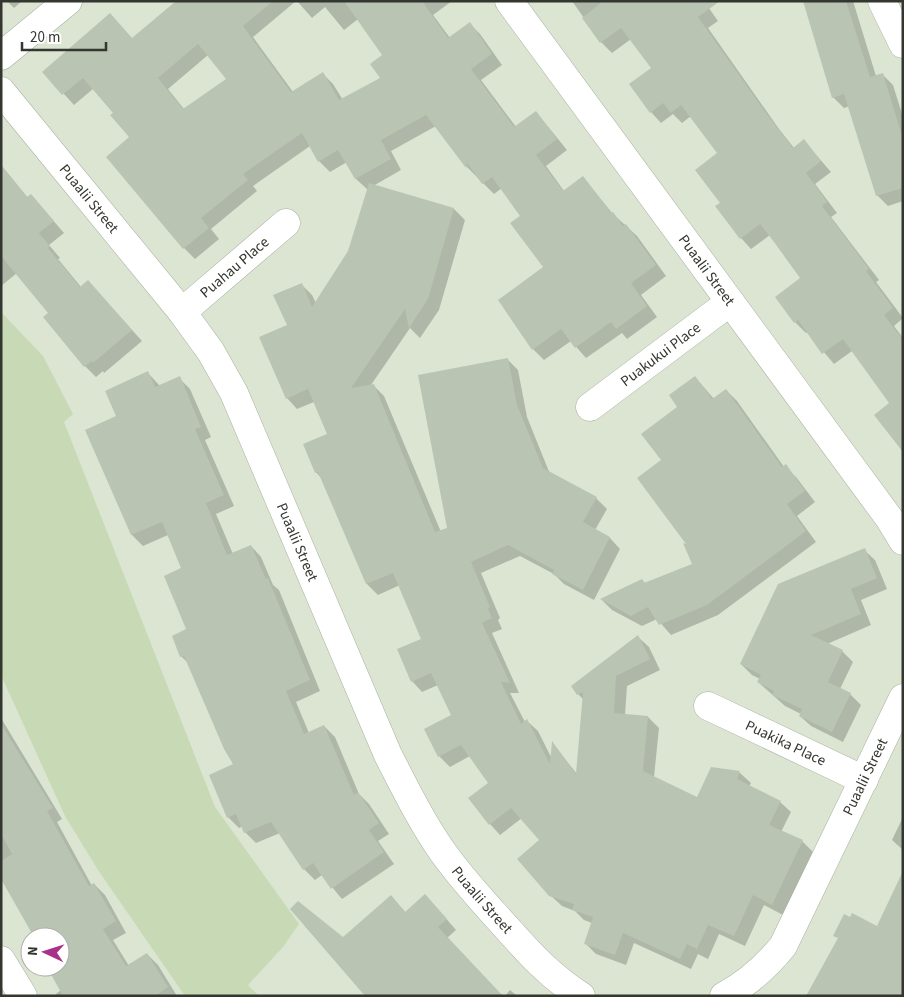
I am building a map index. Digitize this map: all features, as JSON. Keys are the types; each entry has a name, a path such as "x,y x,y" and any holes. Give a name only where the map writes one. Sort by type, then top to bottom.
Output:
{"street":[{"path":"1,56 68,1"},
{"name":"Puaalii Street","path":"509,1 889,518 903,541"},
{"path":"882,1 903,44"},
{"name":"Puaalii Street","path":"1,91 182,312 212,352 234,393 388,755 414,807 443,852 472,889 554,978 581,996"},
{"name":"Puahau Place","path":"182,312 286,223"},
{"name":"Puakukui Place","path":"590,407 730,302"},
{"name":"Puaalii Street","path":"724,996 741,987 757,974 783,946 903,698"},
{"name":"Puakika Place","path":"708,706 864,780"},
{"path":"1,960 23,996"}],"green space":[{"path":"1,312 43,356 73,414 64,422 215,807 299,924 283,947 248,985 259,996 185,996 98,870 65,816 1,675"}],"building":[{"path":"176,1 273,1 243,26 291,92 323,72 339,100 380,78 370,64 382,55 344,1 422,1 448,38 470,22 492,54 471,69 514,127 536,111 557,139 536,155 563,191 583,176 611,213 613,212 623,226 626,224 656,265 631,283 647,306 616,329 611,322 575,348 561,329 532,350 498,300 543,267 510,223 520,216 492,177 482,184 467,163 466,168 426,115 381,140 391,159 355,179 338,150 318,162 302,133 243,174 248,180 201,218 209,228 183,249 106,157 129,137 110,115 113,113 83,78 62,95 42,72 110,13 132,38","holes":["198,44 226,79 183,109 158,78"]},
{"path":"603,1 720,1 698,17 793,148 804,139 821,161 806,173 827,202 822,206 869,269 866,271 893,308 884,315 903,340 903,452 874,415 889,403 843,339 822,354 798,320 794,323 775,297 800,278 774,242 760,224 740,239 715,206 720,203 695,170 717,153 681,105 671,113 663,103 650,113 629,84 651,68 621,28 600,43 582,18"},
{"path":"803,1 846,1 870,77 883,73 903,139 903,188 876,196 844,94 832,98"},
{"path":"1,165 27,197 31,194 54,221 39,233 50,246 48,248 80,287 88,280 132,330 93,363 92,361 84,367 43,317 48,313 1,256"},
{"path":"369,183 454,208 428,299 409,328 405,309 351,388 374,384 435,532 447,528 418,375 508,358 517,405 543,468 597,497 583,522 610,537 583,590 552,574 554,570 508,545 471,562 490,607 488,609 492,618 482,623 510,683 501,682 521,724 527,719 550,764 552,741 576,774 583,692 577,695 571,686 638,635 650,659 616,676 614,713 648,716 643,771 697,797 711,767 740,771 737,779 781,801 769,825 803,840 772,905 753,895 734,936 708,925 697,949 687,944 680,959 623,933 615,955 584,944 593,917 572,910 574,904 549,896 517,859 539,840 511,808 489,825 468,798 488,783 461,745 438,757 424,729 451,715 431,673 411,682 397,649 421,639 393,573 366,584 318,472 315,473 303,444 327,434 308,389 286,399 259,337 287,325 273,295 302,283 312,307 348,251"},
{"path":"148,371 155,387 180,376 201,427 195,429 224,495 206,503 227,555 251,545 266,579 268,578 310,680 286,691 304,734 324,725 354,795 358,792 379,823 369,830 384,852 331,889 313,863 303,870 271,822 244,833 236,814 227,818 209,775 233,764 224,749 184,656 180,657 172,636 186,629 164,576 181,568 162,522 131,535 85,430 116,416 105,391"},
{"path":"695,376 712,399 726,389 782,467 786,464 805,491 787,504 806,531 707,605 659,625 648,607 631,616 600,599 642,579 644,583 692,564 683,543 686,544 637,478 661,460 641,434 677,407 669,395"},
{"path":"865,548 877,578 851,589 861,614 811,635 843,650 828,682 851,693 832,732 799,716 802,709 772,695 774,691 757,682 761,675 740,664 778,584"},
{"path":"1,724 53,808 47,811 89,886 94,883 116,921 103,929 126,966 147,953 168,987 155,996 63,996 53,977 70,977 70,927 28,927 1,879 1,861 12,854 1,834"},
{"path":"903,871 903,996 806,996 838,938 833,936 844,914 850,917 852,913 877,926"},
{"path":"425,894 447,919 438,927 503,996 365,996 290,909 298,901 343,937 391,895 405,912"}]}
